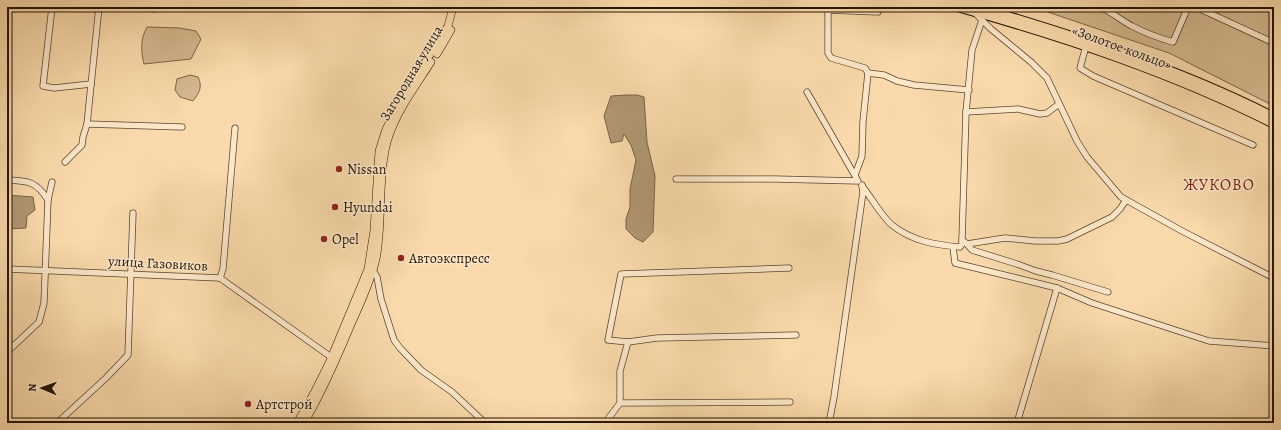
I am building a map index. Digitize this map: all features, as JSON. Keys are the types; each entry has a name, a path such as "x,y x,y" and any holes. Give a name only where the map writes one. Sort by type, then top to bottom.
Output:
{"highway":[{"name":"«Золотое кольцо»","path":"957,7 974,9 1088,41 1201,83 1274,117"},
{"name":"«Золотое кольцо»","path":"974,9 1086,46 1163,74 1274,124"}],"main road":[{"name":"Загородная улица","path":"370,269 379,151 386,129 407,91 448,26 453,7"},
{"name":"Загородная улица","path":"370,269 380,230 382,176 386,146 394,123 450,33 458,7"},
{"path":"297,423 314,393 370,269"},
{"path":"304,423 335,362 370,269"}],"street":[{"path":"52,7 43,86 54,88 91,84"},
{"path":"65,162 82,145 87,124 99,7"},
{"path":"142,7 155,9 155,7"},
{"path":"829,423 863,192 858,180 862,156 863,121 868,73 865,68 831,58 828,53 828,8 878,12 879,7"},
{"path":"1099,7 1132,26 1156,37 1173,42 1188,7"},
{"path":"1196,7 1274,42"},
{"path":"974,9 982,20 1047,78 1077,141 1087,157 1121,197 1274,278"},
{"path":"982,20 972,50 966,112 965,242 972,250 1108,292"},
{"path":"1086,46 1080,68 1093,76 1253,145"},
{"path":"868,73 884,75 897,81 914,85 969,90"},
{"path":"806,92 858,180 892,225 913,238 921,241 939,246 960,247 965,242 1005,238 1035,241 1058,241 1067,239 1112,218 1126,200"},
{"path":"966,112 1018,109 1040,114 1047,113 1059,104"},
{"path":"87,124 182,127"},
{"path":"220,278 223,268 235,128"},
{"path":"676,179 858,180"},
{"path":"7,180 29,182 43,192 48,200"},
{"path":"7,352 39,322 44,303 48,200 52,182"},
{"path":"57,423 128,356 133,213"},
{"path":"952,247 955,263 1057,288 1092,303 1209,341 1274,346"},
{"path":"789,268 621,274 608,340 628,342 657,338 796,335"},
{"name":"улица Газовиков","path":"7,269 220,278 331,357"},
{"path":"370,269 377,277 381,299 394,340 421,370 452,392 484,423"},
{"path":"1017,423 1057,288"},
{"path":"605,423 620,404 620,371 628,342"},
{"path":"620,404 790,402"}],"shaded area":[{"path":"1033,7 1274,7 1274,106 1169,53"},
{"path":"147,27 179,28 196,31 201,39 191,59 144,64 142,46 143,36"},
{"path":"190,75 198,77 200,84 199,93 193,101 180,97 175,90 177,79"},
{"path":"637,95 644,97 647,142 655,176 653,232 643,242 635,238 626,229 626,219 630,207 630,189 636,160 631,145 624,134 622,141 611,143 604,116 611,96"},
{"path":"7,195 33,197 35,210 27,216 26,228 7,229"}],"place":[{"name":"Nissan","path":"339,169"},
{"name":"Hyundai","path":"335,207"},
{"name":"Opel","path":"324,239"},
{"name":"Автоэкспресс","path":"401,258"},
{"name":"Артстрой","path":"248,404"}],"district":[{"name":"ЖУКОВО","path":"1219,184"}]}
